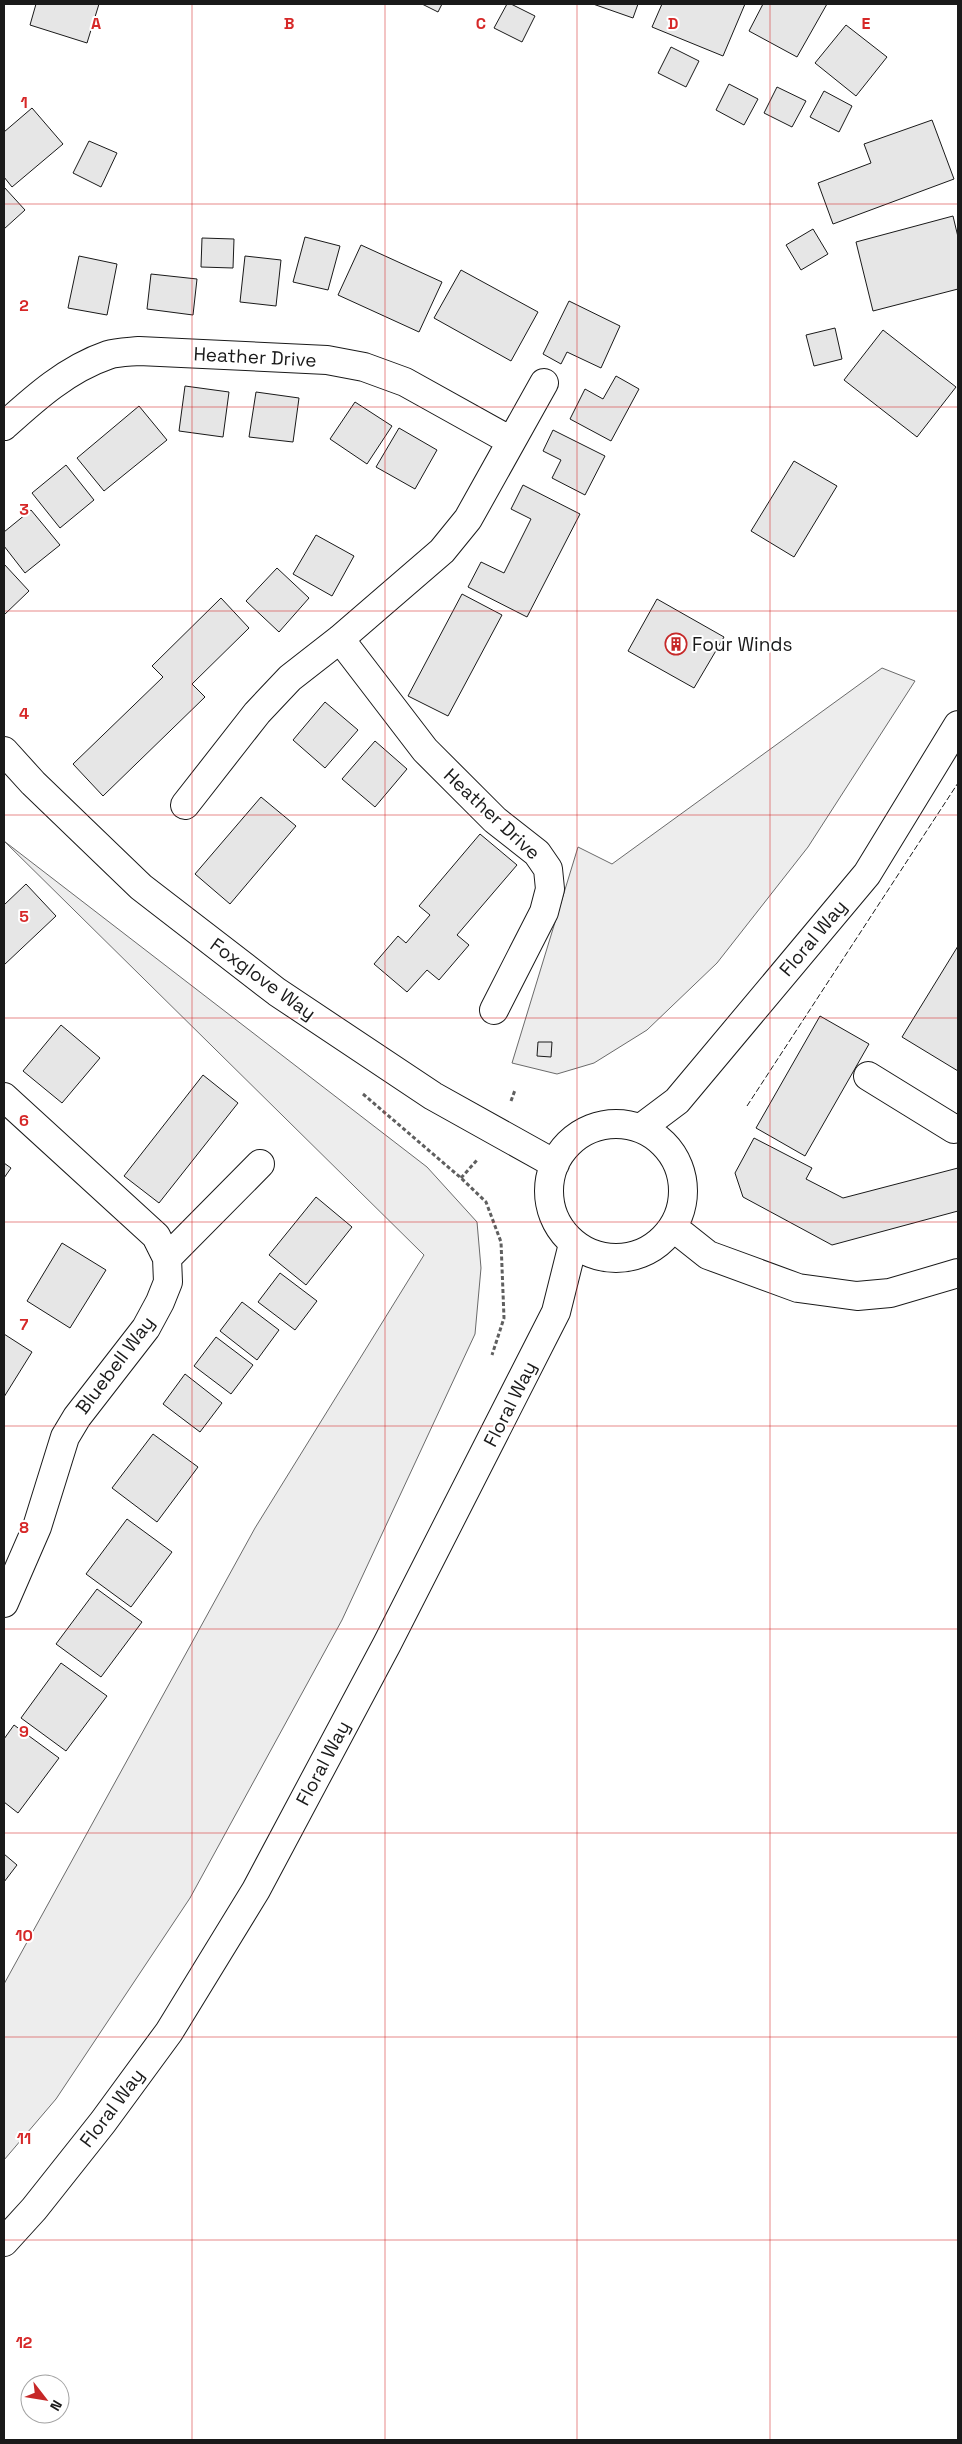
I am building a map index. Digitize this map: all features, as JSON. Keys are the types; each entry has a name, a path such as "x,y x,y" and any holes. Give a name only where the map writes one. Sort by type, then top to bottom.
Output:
{"street":[{"name":"Heather Drive","path":"4,426 43,390 74,371 109,355 139,351 327,360 364,367 405,382 511,441"},
{"path":"186,805 257,713 290,678 442,551 468,519 544,383"},
{"name":"Heather Drive","path":"340,638 425,750 495,820 537,853 548,869 550,889 544,912 494,1010"},
{"name":"Floral Way","path":"641,1128 677,1101 867,874 958,725"},
{"name":"Foxglove Way","path":"4,751 33,783 140,887 277,992 433,1096 554,1164"},
{"path":"868,1076 954,1129 958,1128"},
{"name":"Bluebell Way","path":"4,1097 156,1236 168,1258 168,1282 146,1328 77,1417 65,1437 37,1527 4,1603"},
{"path":"620,1123 641,1128 658,1138 671,1152 681,1170 684,1189 682,1209 674,1228 659,1245 638,1256 616,1260 594,1256 573,1244 559,1228 550,1207 549,1185 554,1164 566,1147 581,1133 600,1126 620,1123"},
{"path":"168,1258 260,1164"},
{"path":"674,1228 708,1255 798,1288 865,1295 890,1292 958,1273"},
{"name":"Floral Way","path":"4,2242 34,2209 98,2129 169,2032 256,1890 387,1644 556,1312 573,1244"}],"path":[{"path":"462,1178 486,1202 500,1242 504,1318 490,1362"}],"shaded area":[{"path":"882,668 915,681 808,847 717,963 647,1030 594,1063 557,1074 512,1063 578,847 612,864"},
{"path":"4,841 427,1167 477,1222 481,1268 475,1334 342,1620 190,1898 56,2099 4,2160 4,1984 255,1528 424,1255"}],"building":[{"path":"36,4 99,4 87,43 30,25"},
{"path":"422,4 442,4 438,12"},
{"path":"507,4 511,4 535,16 522,42 494,28"},
{"path":"593,4 638,4 633,18"},
{"path":"662,4 745,4 723,56 652,27"},
{"path":"763,4 827,4 797,57 749,31"},
{"path":"846,25 887,57 856,96 815,63"},
{"path":"671,47 699,61 686,87 658,73"},
{"path":"729,84 758,99 744,125 716,110"},
{"path":"777,87 806,101 792,127 764,113"},
{"path":"824,91 852,106 839,132 810,117"},
{"path":"32,108 63,144 12,187 4,177 4,132"},
{"path":"932,120 954,179 833,224 818,183 871,163 864,144"},
{"path":"89,141 117,153 101,187 73,173"},
{"path":"4,187 25,210 4,229"},
{"path":"953,216 958,237 958,289 873,311 856,242"},
{"path":"813,229 828,254 801,270 786,245"},
{"path":"305,237 340,246 328,290 293,282"},
{"path":"202,238 234,239 233,268 201,267"},
{"path":"361,245 442,282 419,332 338,295"},
{"path":"79,256 117,264 107,315 68,308"},
{"path":"245,256 281,260 276,306 240,302"},
{"path":"461,270 538,312 511,361 434,318"},
{"path":"151,274 197,279 193,315 147,309"},
{"path":"569,301 620,326 601,368 567,352 561,364 543,354"},
{"path":"835,328 842,359 814,366 806,335"},
{"path":"883,330 956,387 917,437 844,380"},
{"path":"616,376 639,389 611,441 570,419 585,389 603,399"},
{"path":"185,386 229,392 223,437 179,431"},
{"path":"256,392 299,398 293,442 249,437"},
{"path":"355,402 392,426 367,464 330,439"},
{"path":"139,406 167,440 104,491 77,458"},
{"path":"399,428 437,450 415,489 376,467"},
{"path":"553,430 605,456 585,495 552,478 561,460 543,451"},
{"path":"794,461 837,486 794,557 751,531"},
{"path":"66,465 94,500 60,528 32,493"},
{"path":"523,485 580,514 527,617 468,587 481,562 504,573 531,519 511,509"},
{"path":"31,510 60,545 25,573 4,546 4,532"},
{"path":"316,535 354,556 332,596 293,574"},
{"path":"4,564 29,591 4,615"},
{"path":"277,568 309,598 279,632 246,601"},
{"path":"462,594 502,615 448,716 408,696"},
{"path":"221,598 249,628 192,684 205,697 103,796 73,764 163,677 152,666"},
{"name":"Four Winds","path":"657,599 724,637 694,688 628,651"},
{"path":"325,702 358,730 325,768 293,740"},
{"path":"375,741 407,769 375,807 342,779"},
{"path":"261,797 296,826 230,904 195,874"},
{"path":"480,834 517,865 457,935 469,945 439,980 427,970 407,992 374,964 398,936 406,943 430,915 419,906"},
{"path":"26,884 56,916 4,965 4,905"},
{"path":"958,946 958,1071 902,1037"},
{"path":"820,1016 869,1044 805,1156 756,1128"},
{"path":"61,1025 100,1058 62,1103 23,1071"},
{"path":"538,1042 552,1042 551,1057 537,1056"},
{"path":"203,1075 238,1103 159,1203 124,1176"},
{"path":"754,1138 812,1168 806,1179 843,1198 958,1168 958,1211 832,1245 743,1197 735,1173"},
{"path":"4,1163 11,1168 4,1178"},
{"path":"316,1197 352,1227 306,1285 269,1255"},
{"path":"62,1243 106,1270 70,1328 27,1301"},
{"path":"280,1273 317,1301 295,1330 258,1302"},
{"path":"242,1302 279,1330 257,1360 220,1331"},
{"path":"4,1334 32,1352 4,1397"},
{"path":"216,1337 253,1365 231,1394 194,1366"},
{"path":"185,1374 222,1403 200,1432 163,1404"},
{"path":"153,1434 198,1467 157,1522 112,1488"},
{"path":"127,1519 172,1552 131,1607 86,1574"},
{"path":"97,1589 142,1622 101,1677 56,1644"},
{"path":"61,1663 107,1696 66,1751 21,1718"},
{"path":"14,1725 59,1758 18,1813 4,1802 4,1739"},
{"path":"4,1854 17,1865 4,1882"}],"fence":[{"path":"747,1106 958,783"}],"place":[{"name":"Four Winds","path":"676,644"}]}
